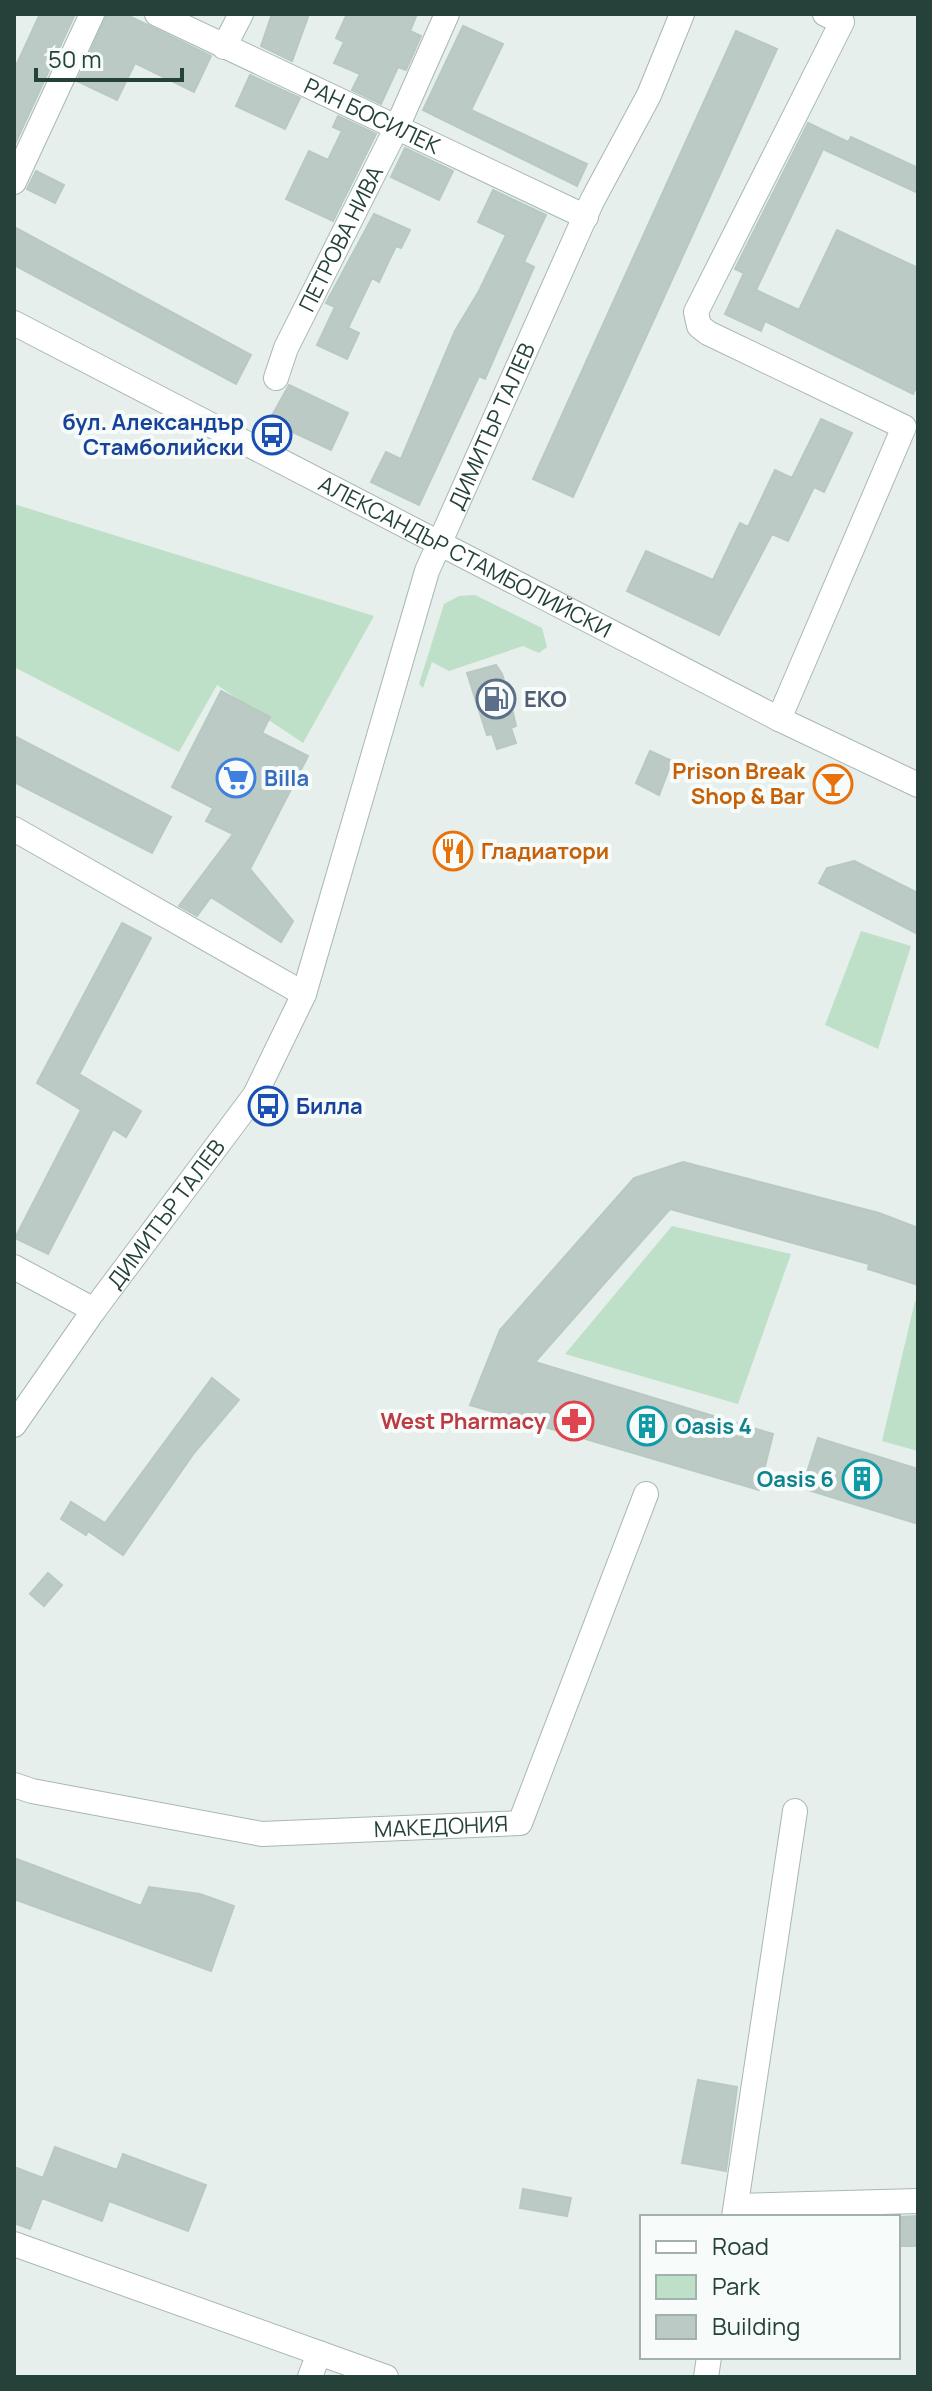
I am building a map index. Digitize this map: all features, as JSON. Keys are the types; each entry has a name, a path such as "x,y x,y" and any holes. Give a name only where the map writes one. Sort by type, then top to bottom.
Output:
{"street":[{"path":"14,182 92,14"},
{"name":"РАН БОСИЛЕК","path":"157,14 586,217"},
{"path":"224,47 241,14"},
{"name":"ПЕТРОВА НИВА","path":"276,378 286,348 397,127 447,14"},
{"name":"ДИМИТЪР ТАЛЕВ","path":"14,1425 94,1310 255,1095 304,994 427,571 586,217 649,95 682,14"},
{"path":"779,719 904,427 708,333 699,326 696,312 833,18"},
{"name":"АЛЕКСАНДЪР СТАМБОЛИЙСКИ","path":"14,323 779,719 918,785"},
{"path":"14,829 304,994"},
{"path":"14,1267 94,1310"},
{"name":"МАКЕДОНИЯ","path":"14,1785 262,1834 520,1823 646,1494"},
{"path":"795,1811 735,2212 918,2201"},
{"path":"14,2244 386,2377"},
{"path":"310,2377 319,2353"}],"green space":[{"path":"14,504 374,616 303,743 217,685 179,752 14,667"},
{"path":"475,595 542,628 547,647 539,653 523,646 449,671 432,662 423,688 419,684 444,604 459,596"},
{"path":"861,931 911,946 878,1049 825,1025"},
{"path":"672,1226 791,1254 738,1404 565,1354"},
{"path":"915,1301 918,1301 918,1451 882,1441"}],"building":[{"path":"40,14 75,14 14,146 14,70"},
{"path":"107,14 125,14 211,56 194,92 135,63 117,100 77,81"},
{"path":"272,14 309,14 292,61 261,46"},
{"path":"347,14 417,14 410,31 421,36 406,70 398,67 381,104 352,90 360,74 334,63 344,42 336,38"},
{"path":"463,26 503,44 471,110 587,164 577,186 423,110"},
{"path":"736,31 777,49 573,497 533,479"},
{"path":"250,75 300,98 285,129 236,106"},
{"path":"338,116 376,134 333,221 286,199 309,151 328,160 342,131 333,127"},
{"path":"808,123 848,142 851,137 918,168 918,193 823,149 756,290 799,310 837,230 918,268 918,383 913,394 765,321 761,331 725,314 744,273 735,269"},
{"path":"405,148 453,171 439,200 391,177"},
{"path":"36,171 64,185 55,203 27,189"},
{"path":"493,190 546,215 524,262 534,267 485,379 479,376 419,505 371,482 386,452 401,459 455,331 479,291 506,235 478,222"},
{"path":"374,214 410,230 401,248 396,246 379,282 372,278 348,328 359,333 347,359 317,345 335,307 326,303"},
{"path":"14,227 251,355 236,384 14,265"},
{"path":"289,385 348,413 331,450 269,421"},
{"path":"821,419 852,433 824,492 814,487 788,541 772,534 719,635 627,591 646,551 713,580 740,523 748,527 775,470 792,478"},
{"path":"496,665 502,674 516,726 511,728 516,743 497,749 492,734 487,735 467,673"},
{"name":"Billa","path":"221,691 270,717 262,733 308,756 250,869 293,921 281,942 211,897 197,916 179,906 233,834 206,821 213,808 172,787"},
{"path":"14,736 171,817 152,853 14,782"},
{"path":"650,751 672,761 659,795 636,783"},
{"path":"854,861 918,893 918,934 819,883 827,868"},
{"path":"122,923 151,938 79,1074 141,1111 126,1137 113,1129 48,1254 15,1238 81,1110 37,1083"},
{"path":"683,1162 879,1213 918,1228 918,1285 868,1269 869,1264 670,1209 535,1362 773,1434 759,1490 470,1405 500,1330 634,1178"},
{"path":"212,1378 239,1400 194,1453 123,1555 88,1531 86,1535 61,1519 71,1502 105,1523"},
{"name":"Oasis 6","path":"818,1438 918,1469 918,1524 802,1488"},
{"path":"48,1573 62,1585 44,1606 30,1594"},
{"path":"14,1858 141,1906 149,1887 200,1894 234,1906 211,1971 14,1899"},
{"path":"698,2080 737,2087 726,2171 682,2163"},
{"path":"55,2147 117,2170 123,2154 206,2185 188,2231 109,2201 102,2221 42,2198 30,2229 14,2223 14,2167 43,2178"},
{"path":"523,2189 571,2198 567,2216 520,2208"},
{"path":"918,2216 918,2246 900,2246 900,2217"}],"place":[{"name":"бул. Александър Стамболийски","path":"272,435"},
{"name":"EKO","path":"496,699"},
{"name":"Billa","path":"236,778"},
{"name":"Prison Break Shop & Bar","path":"833,784"},
{"name":"Гладиатори","path":"453,851"},
{"name":"Билла","path":"268,1106"},
{"name":"West Pharmacy","path":"574,1421"},
{"name":"Oasis 4","path":"647,1426"},
{"name":"Oasis 6","path":"862,1479"}]}
